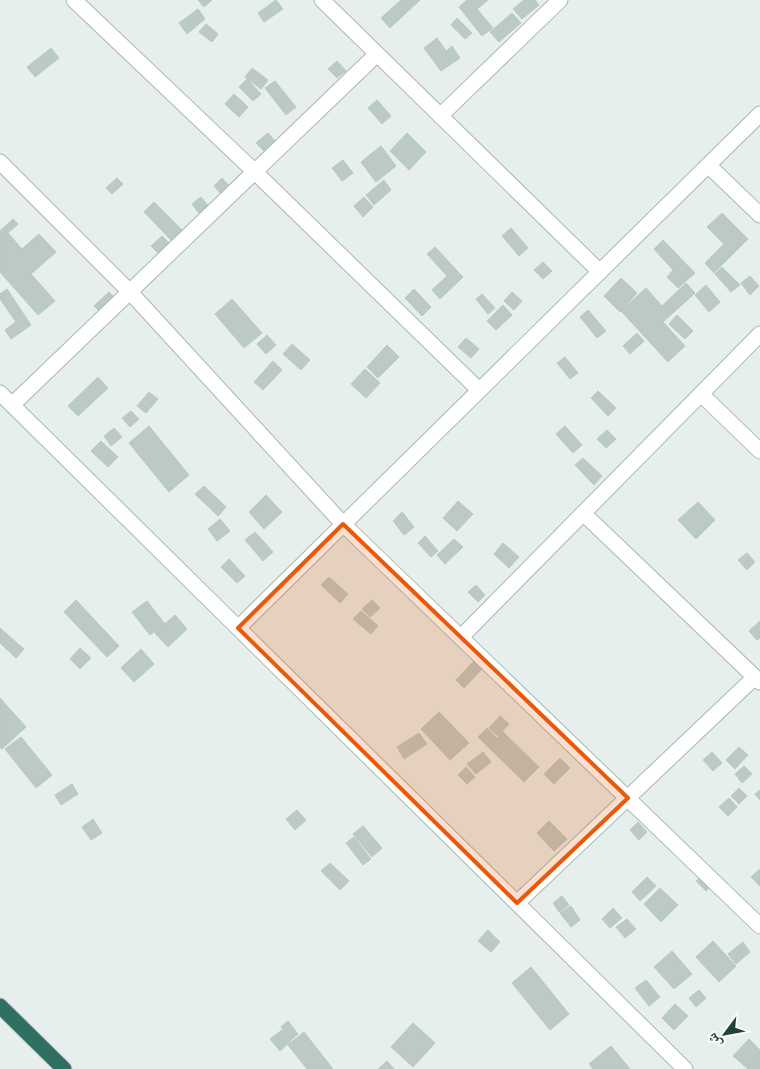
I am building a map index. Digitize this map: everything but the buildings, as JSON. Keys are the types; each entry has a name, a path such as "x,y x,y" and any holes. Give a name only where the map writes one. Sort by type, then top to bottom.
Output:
{"highway":[{"path":"0,1006 64,1069"}],"street":[{"path":"74,0 255,172 479,390"},
{"path":"322,0 600,272"},
{"path":"440,116 560,0"},
{"path":"12,404 378,54"},
{"path":"238,628 760,114"},
{"path":"0,162 130,292 344,524 760,926"},
{"path":"708,165 760,215"},
{"path":"460,637 760,334"},
{"path":"0,393 685,1069"},
{"path":"701,394 760,451"},
{"path":"517,903 757,679 583,513"}],"highlighted area":[{"path":"343,524 628,798 517,903 238,628"}]}
